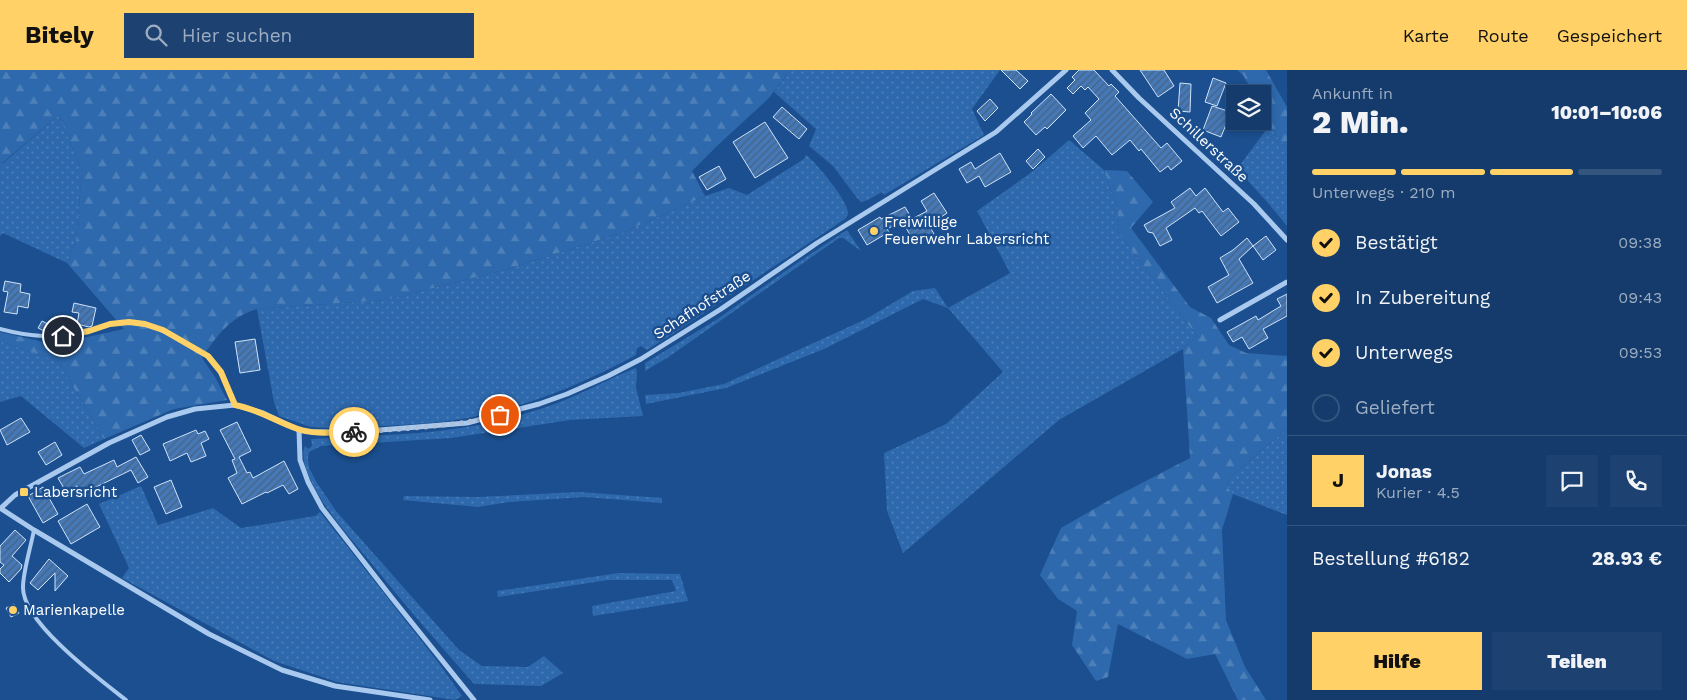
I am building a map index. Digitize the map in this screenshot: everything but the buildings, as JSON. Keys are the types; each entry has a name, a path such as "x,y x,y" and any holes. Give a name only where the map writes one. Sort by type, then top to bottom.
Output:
{"street":[{"name":"Schafhofstraße","path":"299,430 355,432 467,423 539,404 608,376 721,309 817,243 996,132 1066,70"},
{"name":"Schillerstraße","path":"1112,70 1139,98 1254,204 1287,240"},
{"path":"1220,320 1287,282"},
{"path":"430,700 335,686 282,670 209,634 0,508 15,495 85,456 135,431 183,412 235,405 263,413 299,430 300,460 308,482 322,508 474,700"}],"lane":[{"path":"0,329 45,337 89,331 110,324 129,322 145,324 163,330 208,356 221,372 235,405"},
{"path":"34,530 23,587 25,600 31,612 40,624 88,671 126,700"}],"green space":[{"path":"0,70 791,70 768,99 692,171 705,196 624,232 508,269 386,300 257,309 248,312 225,328 202,358 227,400 174,409 104,439 58,361 0,341 0,332 48,343 73,340 124,329 67,263 76,241 82,171 59,115 1,164 0,162"},
{"path":"791,70 1000,70 972,109 984,135 884,195 882,192 861,202 833,166 809,146 816,129 774,92"},
{"path":"1237,70 1266,70 1287,107 1287,148 1271,128 1271,85 1249,85 1243,75"},
{"path":"59,115 82,171 76,241 67,263 3,233 0,236 0,162 2,164"},
{"path":"1271,128 1287,148 1287,226 1268,203 1237,169 1266,130"},
{"path":"1069,140 1104,170 1118,209 1117,231 1197,336 1183,349 1059,420 903,553 887,511 884,453 946,424 1003,372 948,308 1010,273 977,211 1032,172"},
{"path":"806,155 823,173 842,199 848,212 845,219 647,350 641,346 637,348 636,355 592,377 546,396 474,417 449,421 342,428 341,421 334,422 335,428 311,427 279,416 274,402 257,309 386,300 508,269 624,232 705,196 729,188 747,195 804,159"},
{"path":"1104,170 1127,171 1153,202 1131,228 1190,307 1211,318 1229,345 1246,353 1287,356 1287,429 1229,478 1227,487 1233,494 1222,530 1226,620 1245,667 1266,700 1238,700 1215,654 1187,659 1118,624 1108,677 1096,681 1072,645 1077,611 1058,599 1040,575 1061,528 1113,498 1190,458 1183,349 1197,336 1117,231 1118,209"},
{"path":"847,230 861,251 843,238 839,238 667,358 645,371 645,363 716,320"},
{"path":"935,288 948,308 923,299 824,349 726,388 646,404 645,395 679,393 724,384 866,319 913,291"},
{"path":"0,341 58,361 104,439 84,448 21,396 0,402"},
{"path":"636,368 636,388 643,416 570,420 451,438 321,446 309,452 309,468 336,511 459,650 482,666 528,667 544,656 563,673 541,686 474,684 394,591 327,508 307,472 303,454 305,446 308,449 312,446 311,439 349,437 352,441 360,439 361,436 411,434 505,419 563,401"},
{"path":"1287,429 1287,515 1233,494 1227,487 1229,478"},
{"path":"141,486 158,525 213,508 241,528 315,516 320,512 438,662 462,696 455,700 337,682 274,661 122,578 129,568 99,504"},
{"path":"579,492 662,498 662,503 584,497 509,502 478,507 403,500 404,496 477,497"},
{"path":"619,573 680,574 688,601 593,616 592,606 676,591 672,580 608,580 498,597 497,591"}],"way so far":[{"path":"354,432 442,426 467,423 500,415"}],"place":[{"name":"Freiwillige Feuerwehr Labersricht","path":"874,231"},
{"name":"Labersricht","path":"24,492"},
{"name":"Marienkapelle","path":"13,610"}],"route":[{"path":"63,336 89,331 110,324 129,322 145,324 163,330 208,356 221,372 235,405 263,413 299,430 354,432"}]}
